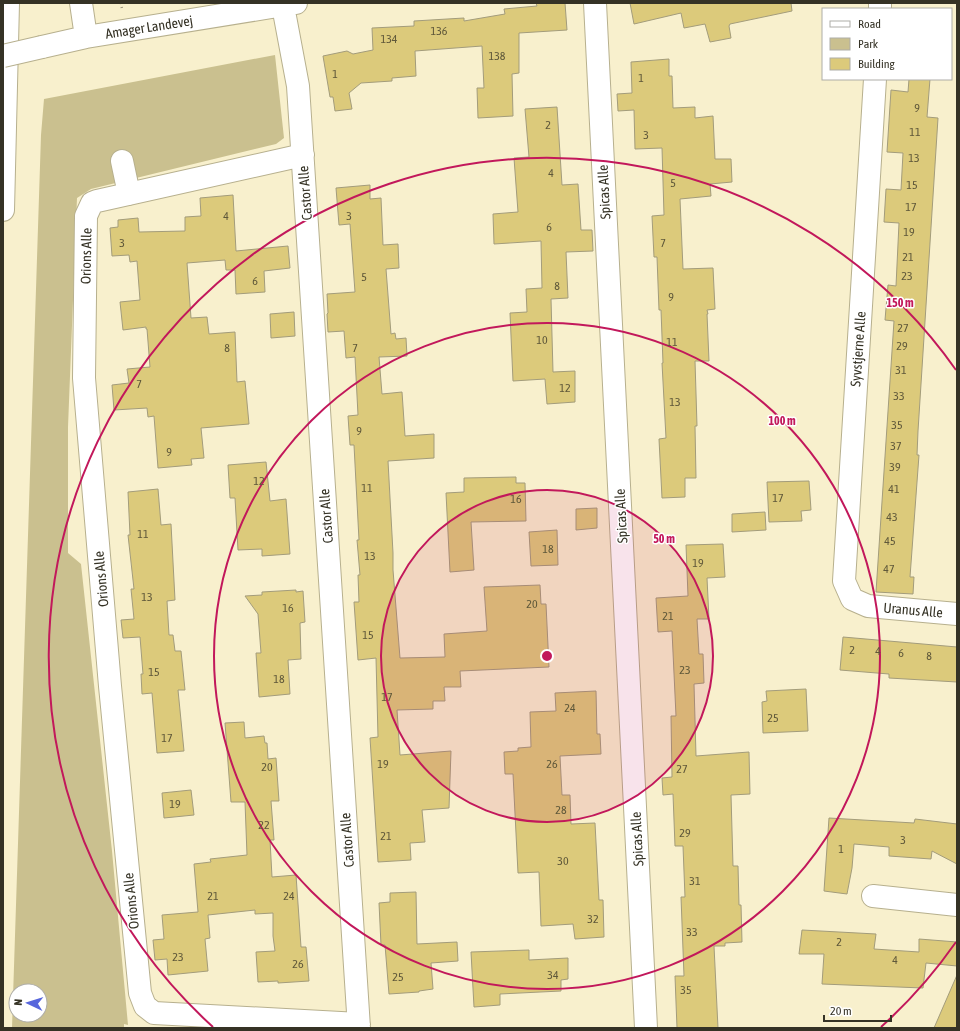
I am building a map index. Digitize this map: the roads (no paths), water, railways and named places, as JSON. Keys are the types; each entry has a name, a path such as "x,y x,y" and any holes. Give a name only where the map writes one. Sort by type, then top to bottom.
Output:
{"main road":[{"path":"3,210 8,3"},
{"path":"81,3 86,37"},
{"name":"Spicas Alle","path":"595,3 646,1028"},
{"name":"Amager Landevej","path":"3,56 86,37 290,4"},
{"name":"Castor Alle","path":"290,4 303,155 359,1026"},
{"name":"Syvstjerne Alle","path":"868,606 852,599 844,582 875,80"},
{"name":"Orions Alle","path":"303,155 92,203 86,216 84,378 110,686 140,993 145,1006 154,1013 359,1026"},
{"path":"122,161 128,194"},
{"name":"Uranus Alle","path":"868,606 957,614"},
{"path":"873,896 957,906"}]}
